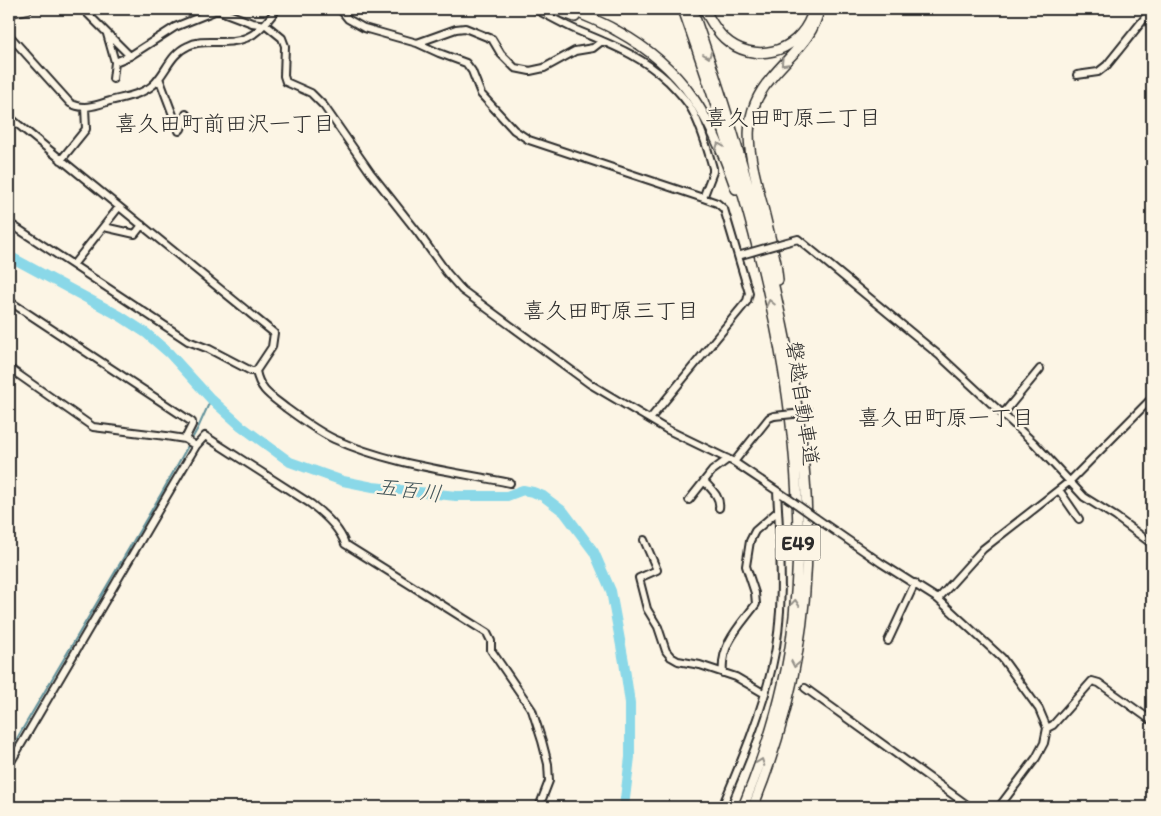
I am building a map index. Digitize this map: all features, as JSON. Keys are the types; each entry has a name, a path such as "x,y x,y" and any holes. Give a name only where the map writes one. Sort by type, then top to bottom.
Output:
{"highway":[{"path":"554,9 610,29 629,38"},
{"path":"569,9 602,23 629,38 655,56 687,88 712,129 733,180 763,274"},
{"name":"磐越自動車道","path":"683,9 704,67 730,151 763,274 784,373 798,498 798,569 791,643 782,689 767,746 743,807"},
{"name":"磐越自動車道","path":"692,9 729,118 762,233 782,320 796,399 802,449 807,521 806,569 799,645 775,748 753,807"},
{"path":"704,9 713,25 725,39 748,52 764,53 787,46 800,36 809,24 813,9"},
{"path":"782,320 776,263 751,160 749,127 752,108 760,91 806,40 820,9"}],"main road":[{"path":"9,13 28,9"}],"street":[{"path":"83,9 130,56"},
{"path":"115,62 130,56 176,27 216,9 260,25 266,25 284,42 284,76 286,82 311,94 324,106 370,172 455,284 590,384 650,420 731,460 881,563 938,598 1002,658 1039,709 1046,728 1046,738 1041,750 999,807"},
{"path":"9,35 70,103 85,107 97,106 146,90 159,78 173,57 187,46 194,43 228,42 256,34 266,25 278,9"},
{"path":"340,9 351,21 364,28 417,43 466,62 472,71 479,90 488,103 514,130 529,140 703,198 724,209 740,255 749,293 748,301 650,420"},
{"path":"534,9 569,27 632,54 646,62 674,86 692,109 704,137 713,168 703,198"},
{"path":"1077,75 1098,72 1107,65 1152,10"},
{"path":"417,43 456,29 465,28 492,40 501,54 515,68 530,71 544,68 576,51 593,48 602,41"},
{"path":"107,34 115,62 113,79"},
{"path":"159,78 178,131 186,114"},
{"path":"61,160 86,130 85,107"},
{"path":"9,117 274,333 272,347 256,372 259,385 270,396 300,418 334,439 362,450 388,458 510,483"},
{"path":"73,265 119,207"},
{"path":"9,223 188,341 256,372"},
{"path":"104,227 134,234 142,225"},
{"path":"740,255 798,239 940,356 1034,443 1084,497 1116,517 1152,544"},
{"path":"9,301 192,422 190,442 9,765"},
{"path":"9,368 93,427 190,442 205,436 208,437 311,504 322,513 339,533 344,544 487,632 491,641 491,650 532,710 542,741 548,764 549,782 539,807"},
{"path":"1003,414 1040,369"},
{"path":"938,598 983,549 1070,481 1152,398"},
{"path":"689,500 712,471 731,460 769,418 814,411"},
{"path":"704,481 717,496 720,504 718,508"},
{"path":"1058,490 1079,519"},
{"path":"722,807 745,752 773,666 779,625 781,588 777,491"},
{"path":"723,673 722,663 726,646 756,604 746,566 750,541 755,531 778,510"},
{"path":"644,540 657,570 639,578 647,609 658,627 666,651 678,661 723,673 741,680 764,694"},
{"path":"888,641 915,583"},
{"path":"1046,728 1053,725 1092,681 1099,683 1152,721"},
{"path":"805,688 970,807"}],"waterway":[{"name":"五百川","path":"9,256 120,316 146,333 169,353 211,399 241,426 290,462 343,481 373,487 456,496 507,496 523,490 543,496 564,512 594,552 611,591 630,703 630,757 624,807"},
{"path":"9,752 161,494 198,428 211,399"}],"district":[{"name":"喜久田町原二丁目","path":"793,117"},
{"name":"喜久田町前田沢一丁目","path":"225,123"},
{"name":"喜久田町原三丁目","path":"611,310"},
{"name":"喜久田町原一丁目","path":"946,417"}]}
